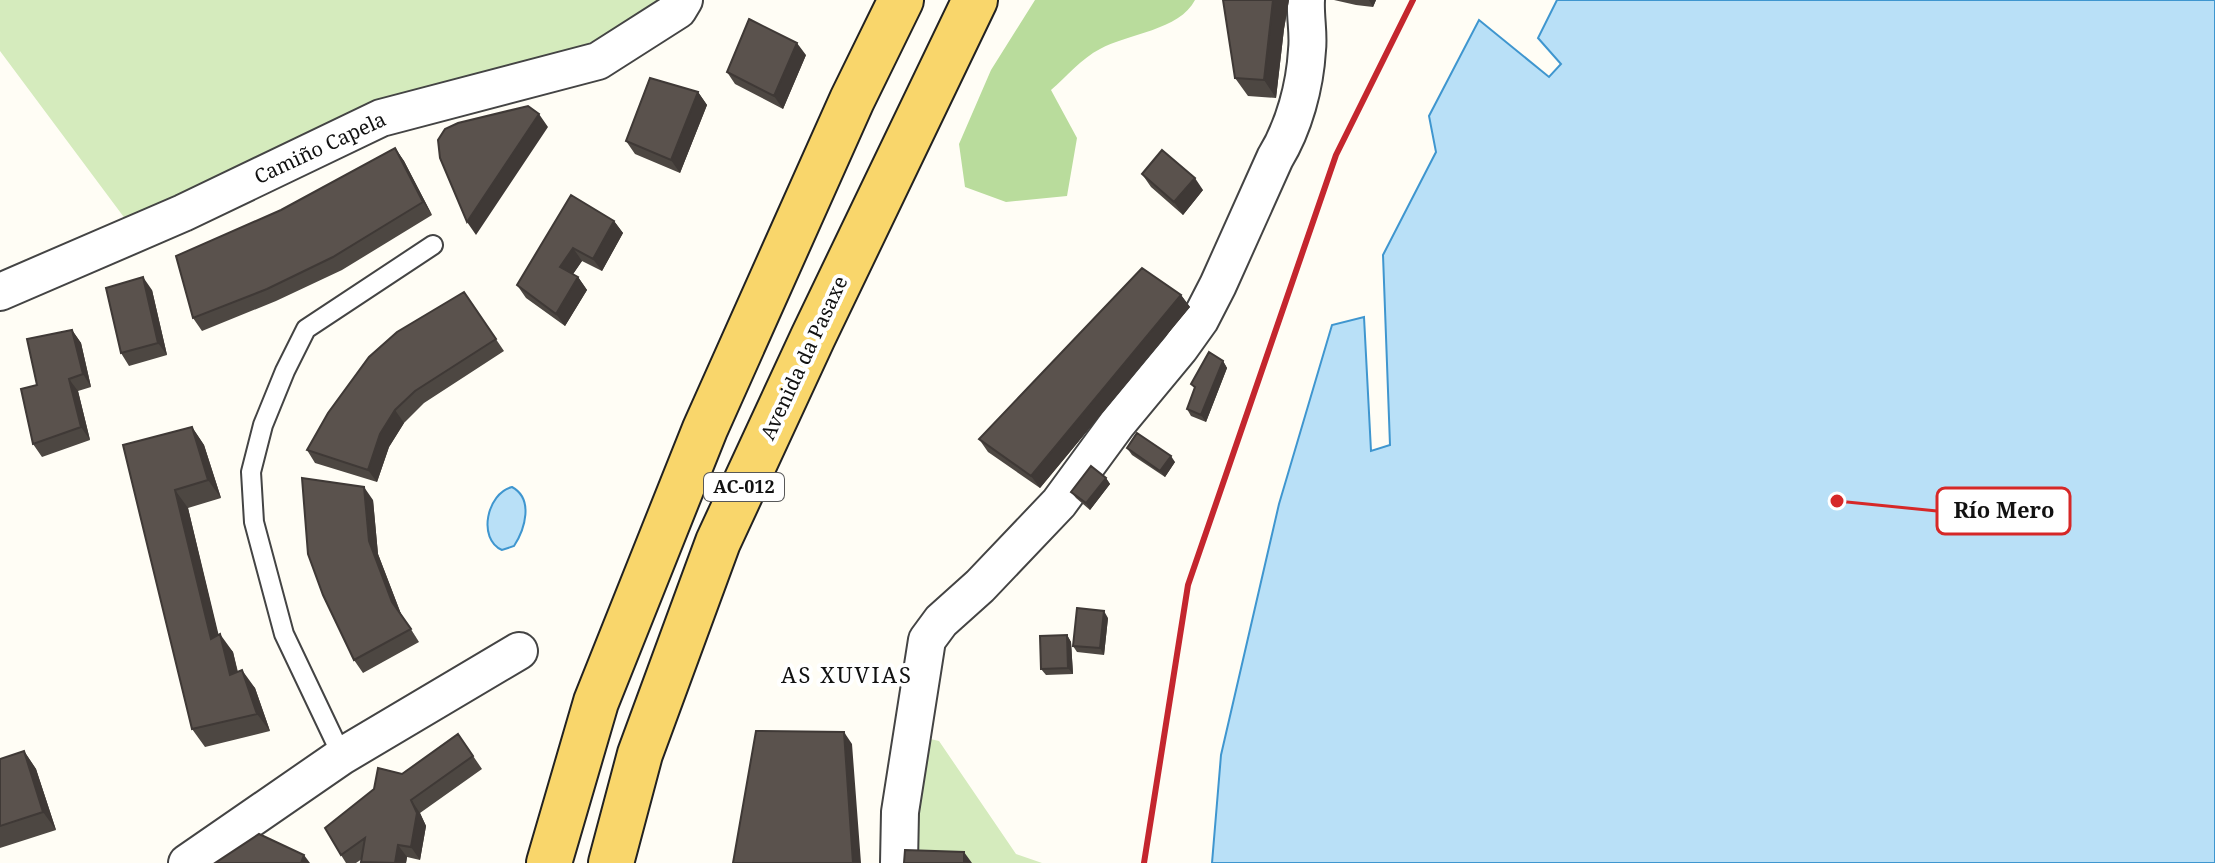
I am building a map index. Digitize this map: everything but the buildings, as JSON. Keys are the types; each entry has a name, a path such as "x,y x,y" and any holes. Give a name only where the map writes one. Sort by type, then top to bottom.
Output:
{"main road":[{"name":"AC-012","path":"549,863 596,702 705,429 852,100 901,0"},
{"name":"Avenida da Pasaxe","path":"611,863 640,754 718,542 975,0"},
{"path":"523,863 599,617 658,481 705,429"}],"street":[{"name":"Camiño Capela","path":"0,292 183,213 381,118 598,61 678,10 684,0"},
{"path":"899,863 901,801 927,640 941,621 980,586 1059,503 1200,320 1286,140 1304,79 1308,47 1306,0"},
{"path":"187,863 342,756 519,651"}],"lane":[{"path":"342,756 284,634 254,522 251,472 263,425 306,329 433,245"}],"green space":[{"path":"0,0 664,0 658,10 566,54 129,224 0,51"},
{"path":"1035,0 1195,0 1188,10 1165,25 1093,53 1051,90 1077,138 1067,196 1006,202 965,187 959,144 991,70"},
{"path":"922,737 939,741 1016,854 1042,863 914,863"}],"water":[{"path":"1557,0 2215,0 2215,863 1212,863 1221,755 1279,504 1332,325 1364,317 1371,451 1390,445 1383,255 1436,152 1429,116 1479,20 1549,77 1561,64 1538,38"},
{"path":"512,487 523,499 524,523 514,546 502,550 490,536 488,517 496,498"}],"railway":[{"path":"1144,863 1188,585 1336,155 1413,0"}],"place":[{"name":"Río Mero","path":"1837,501"}],"district":[{"name":"AS XUVIAS","path":"847,675"}]}
